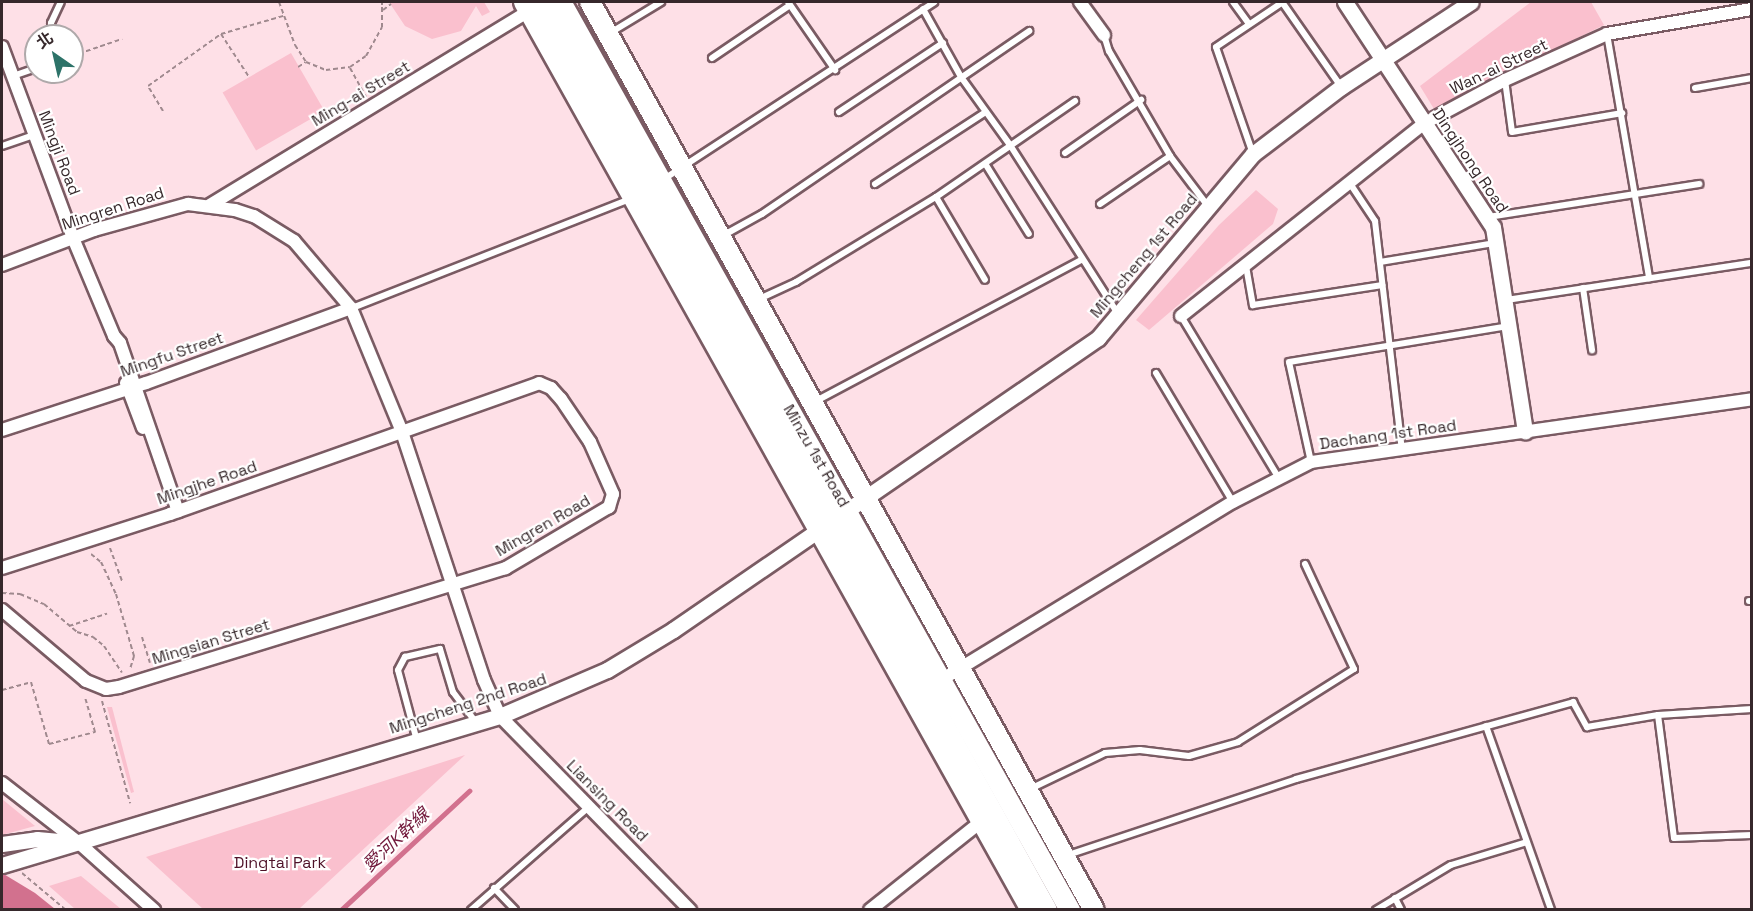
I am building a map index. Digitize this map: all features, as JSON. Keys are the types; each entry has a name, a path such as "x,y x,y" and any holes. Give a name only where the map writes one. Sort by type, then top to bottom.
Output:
{"main road":[{"name":"Minzu 1st Road","path":"561,2 660,180 726,333"},
{"name":"Minzu 1st Road","path":"590,2 1094,909"},
{"name":"Minzu 1st Road","path":"532,5 631,198 726,333"},
{"name":"Minzu 1st Road","path":"532,5 726,333 831,518 987,817 1031,909"},
{"path":"726,333 760,307"},
{"name":"Minzu 1st Road","path":"831,518 940,680 1070,909"},
{"name":"Minzu 1st Road","path":"987,817 1047,909"}],"street":[{"path":"1080,2 1104,34"},
{"name":"Dingjhong Road","path":"1345,2 1423,124 1487,218 1495,243 1525,432"},
{"name":"Mingcheng 1st Road","path":"831,518 1098,338 1253,154 1341,87 1471,2"},
{"name":"Ming-ai Street","path":"210,205 372,107 532,5"},
{"name":"Wan-ai Street","path":"1181,316 1245,262 1423,124 1505,80 1607,34 1752,9"},
{"name":"Mingji Road","path":"2,47 73,238 114,336 112,345 132,387 142,427 149,434 178,511"},
{"name":"Mingren Road","path":"2,265 73,238 167,208 210,205 254,216 294,241 351,308 402,432 452,586 500,716"},
{"name":"Mingfu Street","path":"2,430 132,387 351,308"},
{"name":"Mingren Road","path":"402,432 539,383 551,388 590,442 613,494 609,507 544,548 506,568 452,586"},
{"name":"Dachang 1st Road","path":"940,680 1233,502 1311,462 1402,451 1752,399"},
{"name":"Mingjhe Road","path":"2,568 178,511 402,432"},
{"name":"Mingcheng 2nd Road","path":"5,863 79,843 500,716 555,695 616,664 673,630 831,518"},
{"name":"Mingjhe Road","path":"2,574 22,562"},
{"name":"Mingsian Street","path":"2,610 86,681 106,689 452,586"},
{"name":"Liansing Road","path":"500,716 690,909"},
{"path":"2,783 79,843 154,909"},
{"path":"872,909 987,817 1028,790"},
{"name":"Mingcheng 2nd Road","path":"2,844 37,839 79,843"}],"lane":[{"path":"51,24 61,2"},
{"path":"609,34 661,2"},
{"path":"660,180 835,70 933,2"},
{"path":"1233,2 1250,24"},
{"path":"1253,154 1216,47 1283,2 1341,87"},
{"path":"712,58 789,3 835,70"},
{"path":"923,9 961,77 1010,145 1081,260 1118,314"},
{"path":"720,237 762,214 1029,31"},
{"path":"1104,34 1108,51 1140,100 1170,156 1208,207"},
{"path":"1607,34 1637,193 1650,278"},
{"path":"839,112 943,43"},
{"path":"12,76 24,72"},
{"path":"1695,88 1752,78"},
{"path":"1505,80 1512,132 1622,113"},
{"path":"1065,153 1140,100"},
{"path":"760,307 796,282 987,165 1010,145 1075,101"},
{"path":"875,184 986,112"},
{"path":"2,146 34,135"},
{"path":"1101,204 1170,156"},
{"path":"987,165 1029,234"},
{"path":"1349,181 1375,221 1402,451"},
{"path":"1487,218 1699,184"},
{"path":"936,196 985,280"},
{"path":"351,308 631,198"},
{"path":"1380,262 1495,243"},
{"path":"812,402 1081,260"},
{"path":"1245,262 1253,305 1382,285"},
{"path":"1504,300 1752,263"},
{"path":"1583,288 1592,350"},
{"path":"1181,316 1278,477"},
{"path":"1311,462 1289,362 1508,326"},
{"path":"1156,373 1233,502"},
{"path":"1028,790 1105,753 1140,750 1190,756 1238,742 1354,669 1305,564"},
{"path":"417,741 398,670 405,657 440,649 453,692 476,723"},
{"path":"1046,866 1065,856 1296,779 1573,702 1587,727 1658,715 1752,709"},
{"path":"1658,715 1674,838 1752,835"},
{"path":"1486,726 1551,909"},
{"path":"471,909 590,806"},
{"path":"1376,909 1451,865 1527,842"},
{"path":"494,888 515,909"},
{"path":"1395,898 1401,909"}],"path":[{"path":"279,2 283,16 306,62 326,70 350,67 366,56 378,39 383,10 382,2"},
{"path":"383,10 391,4"},
{"path":"163,111 148,86 221,34 283,16"},
{"path":"221,34 249,77"},
{"path":"84,52 122,39"},
{"path":"298,67 306,62"},
{"path":"350,67 372,107"},
{"path":"110,548 122,581"},
{"path":"2,593 35,598 69,626 104,646 125,677 133,665 132,645 109,574 91,554"},
{"path":"69,626 107,614"},
{"path":"142,637 152,669"},
{"path":"2,690 31,682 49,744 95,732 84,693"},
{"path":"102,701 130,803"},
{"path":"5,863 66,909"}],"green space":[{"path":"389,2 484,2 490,12 482,16 476,6 461,31 432,39 405,26"},
{"path":"1531,2 1591,2 1604,25 1434,109 1420,86"},
{"path":"291,53 324,111 256,151 223,93"},
{"path":"1256,190 1278,209 1273,224 1149,330 1136,320 1219,225"},
{"path":"107,707 112,707 134,792 131,793"},
{"name":"Dingtai Park","path":"465,755 299,909 203,909 146,857"},
{"path":"2,799 35,826 2,835"},
{"path":"81,876 121,909 75,909 49,886"}],"shaded area":[{"path":"2,873 35,893 55,909 2,909"}],"waterway":[{"name":"愛河K幹線","path":"341,910 469,791"}]}
